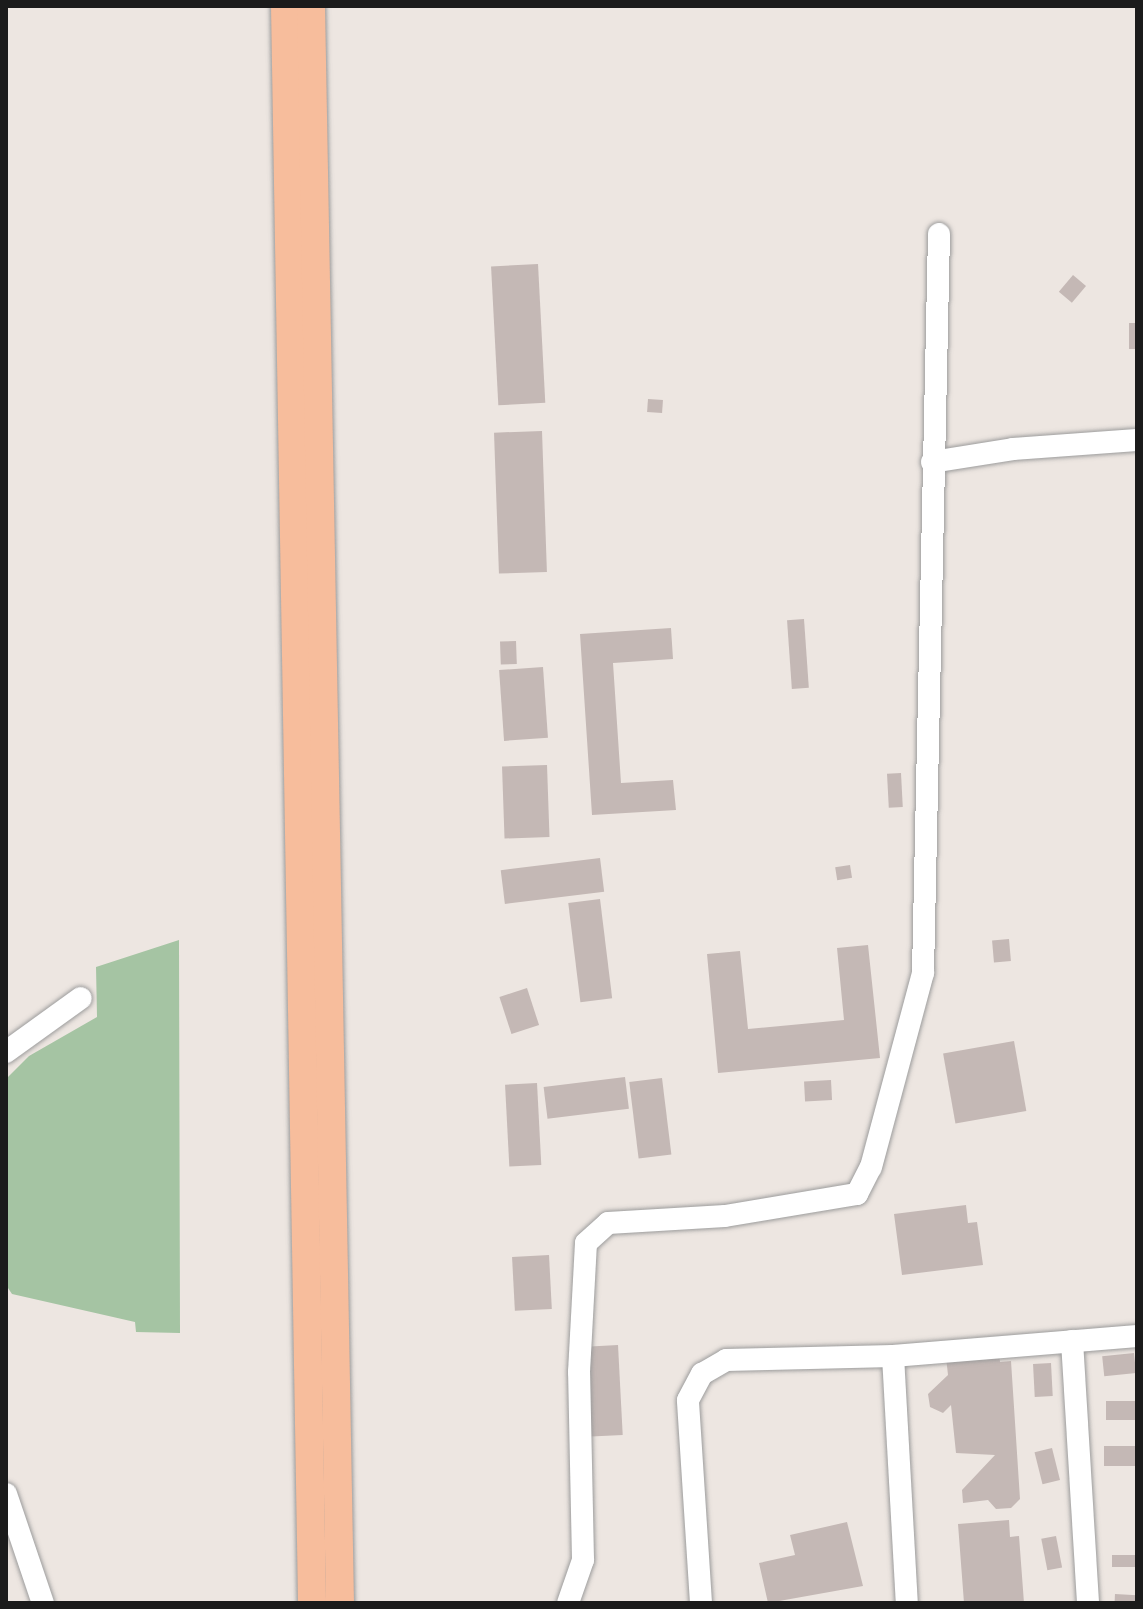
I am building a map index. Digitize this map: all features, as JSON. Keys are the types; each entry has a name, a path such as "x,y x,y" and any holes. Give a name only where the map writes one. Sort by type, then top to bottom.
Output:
{"main road":[{"path":"285,6 312,1603"},
{"path":"311,6 340,1603"}],"lane":[{"path":"568,1603 583,1560 579,1372 586,1243 608,1223 725,1216 857,1194 871,1167 923,973 939,234"},
{"path":"932,462 1013,449 1137,440"},
{"path":"6,1052 81,998"},
{"path":"701,1603 688,1400 702,1374 726,1360 893,1356 1137,1336"},
{"path":"1072,1341 1088,1603"},
{"path":"893,1356 907,1603"},
{"path":"6,1494 43,1603"}],"green space":[{"path":"179,940 180,1333 136,1332 135,1322 12,1294 6,1285 6,1079 29,1056 97,1017 96,967"}],"building":[{"path":"538,264 545,403 498,405 491,266"},
{"path":"1073,275 1086,286 1072,303 1059,292"},
{"path":"1129,323 1137,323 1137,349 1129,349"},
{"path":"648,399 663,400 662,413 647,412"},
{"path":"542,431 547,572 499,574 494,433"},
{"path":"804,619 809,688 792,689 787,620"},
{"path":"671,628 673,659 613,663 621,783 673,780 676,810 592,815 580,634"},
{"path":"516,641 517,664 501,665 500,642"},
{"path":"543,667 548,738 504,741 499,670"},
{"path":"547,765 550,837 505,839 502,767"},
{"path":"901,773 903,807 889,808 887,774"},
{"path":"600,858 604,892 505,904 501,870"},
{"path":"850,865 852,878 837,880 835,867"},
{"path":"600,899 612,998 580,1002 568,903"},
{"path":"1009,939 1011,961 994,962 992,940"},
{"path":"868,945 880,1058 718,1073 707,954 740,951 748,1029 844,1020 837,948"},
{"path":"527,988 539,1025 511,1034 499,997"},
{"path":"1014,1041 1026,1111 955,1123 943,1054"},
{"path":"625,1077 629,1109 548,1119 544,1087"},
{"path":"662,1078 671,1154 639,1158 629,1082"},
{"path":"831,1080 832,1100 805,1101 804,1081"},
{"path":"537,1083 541,1165 509,1167 505,1085"},
{"path":"966,1205 968,1223 977,1222 983,1265 902,1275 894,1214"},
{"path":"549,1255 552,1309 515,1311 512,1257"},
{"path":"998,1343 1000,1362 1011,1361 1020,1499 1011,1508 996,1509 988,1500 963,1503 962,1490 995,1455 956,1453 951,1405 943,1413 930,1407 928,1394 948,1375 945,1348"},
{"path":"618,1345 623,1435 586,1437 581,1347"},
{"path":"1134,1353 1136,1373 1104,1376 1102,1356"},
{"path":"1051,1363 1053,1396 1035,1397 1033,1364"},
{"path":"1106,1401 1137,1401 1137,1420 1106,1420"},
{"path":"1104,1446 1137,1446 1137,1466 1104,1466"},
{"path":"1052,1448 1060,1480 1043,1484 1035,1452"},
{"path":"1009,1520 1010,1537 1019,1536 1024,1603 964,1603 958,1524"},
{"path":"847,1522 863,1586 768,1603 759,1563 795,1555 790,1535"},
{"path":"1056,1536 1062,1567 1047,1570 1041,1539"},
{"path":"1112,1555 1137,1555 1137,1567 1112,1567"},
{"path":"1115,1594 1137,1595 1137,1603 1115,1603"}]}
